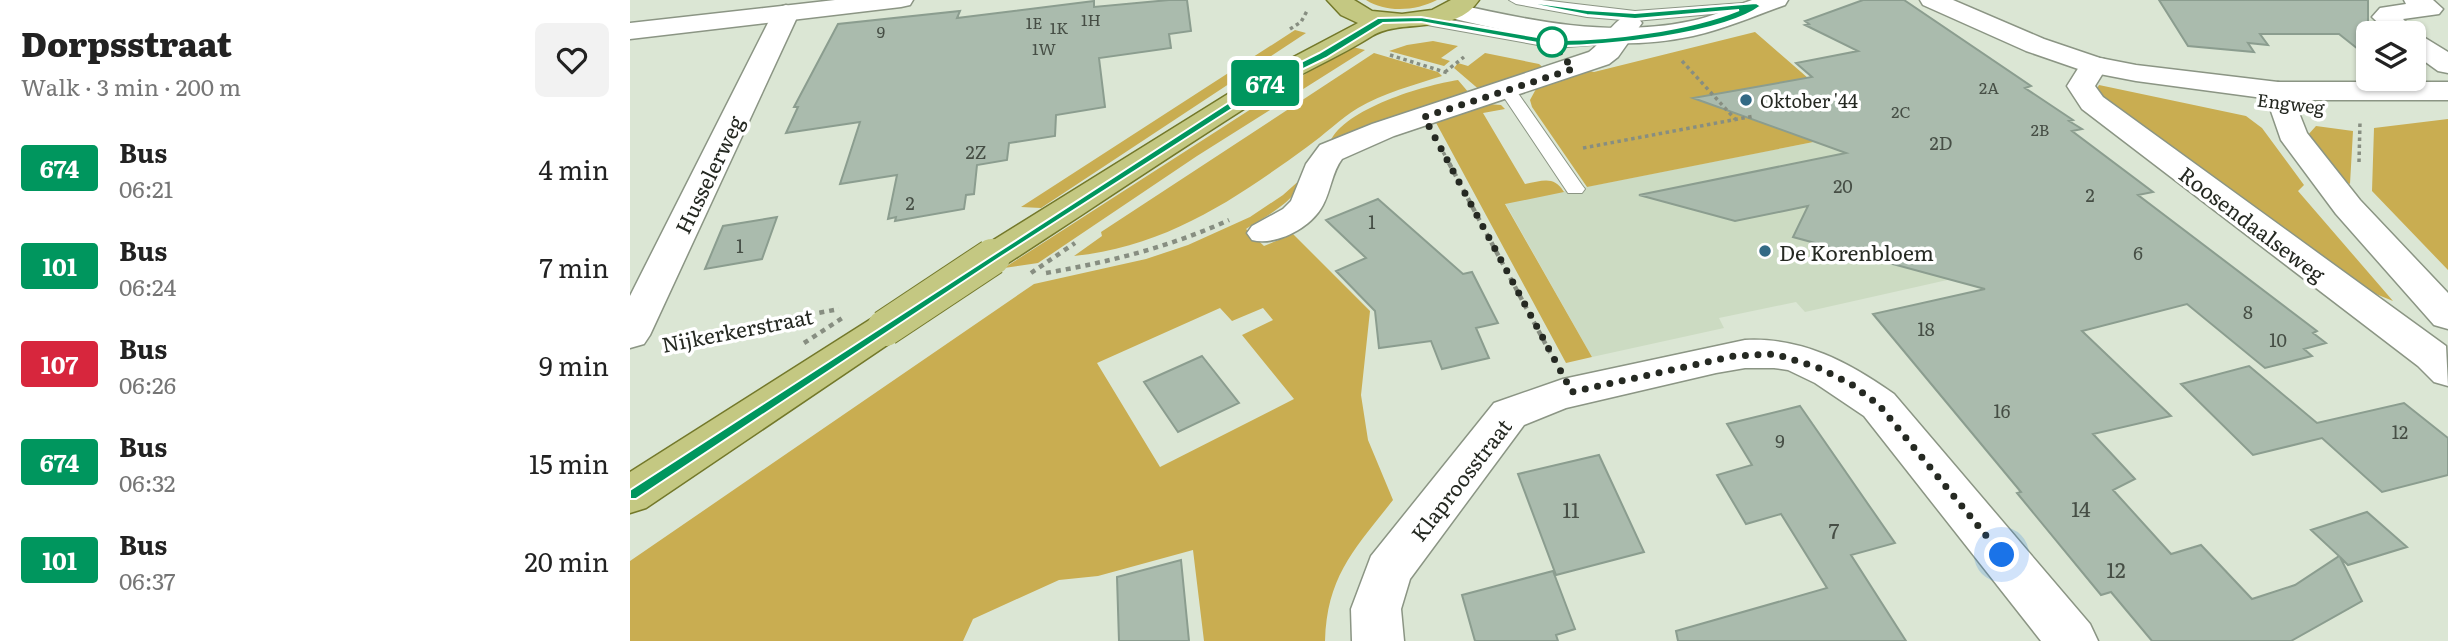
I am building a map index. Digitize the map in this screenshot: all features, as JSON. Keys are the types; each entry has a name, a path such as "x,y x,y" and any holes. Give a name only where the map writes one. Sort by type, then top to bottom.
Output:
{"main road":[{"path":"1262,85 1346,6 1381,20 1421,20 1460,6"},
{"path":"630,495 992,257 1262,85 1322,55 1381,20"}],"street":[{"path":"630,31 901,0"},
{"path":"1483,0 1624,30"},
{"name":"Engweg","path":"1933,0 2035,45 2094,65 2204,91 2280,97 2367,110 2448,102"},
{"path":"2390,21 2385,17 2389,13 2430,9 2416,0"},
{"path":"1460,6 1565,33 1690,29 1718,22 1766,3"},
{"name":"Husselerweg","path":"630,335 786,13"},
{"path":"1264,233 1295,216 1306,205 1322,164 1331,152 1353,141 1599,58 1624,30"},
{"path":"2426,49 2448,65"},
{"name":"Roosendaalseweg","path":"2094,65 2081,86 2092,103 2432,356 2448,372"},
{"name":"Engweg","path":"2280,97 2448,91"},
{"path":"2280,97 2292,134 2348,207 2448,316"},
{"name":"Klaproosstraat","path":"1378,641 1376,610 1388,571 1509,414 1531,403 1572,392 1734,356 1775,354 1819,368 1851,384 1879,405 2072,641"}],"lane":[{"path":"1516,0 1587,12 1635,16 1766,3"},
{"path":"1421,20 1555,43 1576,43 1624,30"},
{"path":"1507,90 1575,189"}],"path":[{"path":"1385,53 1456,77 1479,99"},
{"path":"1721,104 1728,107"},
{"path":"1552,155 1754,116"},
{"path":"1424,117 1572,392"},
{"path":"1046,273 1152,250 1194,236 1237,215"},
{"name":"Nijkerkerstraat","path":"670,342 843,308"}],"shaded area":[{"path":"1366,0 1437,0 1411,8 1392,9"},
{"path":"1295,30 1306,33 1041,208 1021,207"},
{"path":"1755,32 1869,131 1587,187 1532,107 1530,100 1536,89 1585,70 1594,72"},
{"path":"1433,41 1458,46 1441,58 1450,61 1444,66 1389,51 1407,45"},
{"path":"1349,46 1365,50 1197,156 1038,263 1004,268"},
{"path":"1374,53 1438,72 1442,76 1388,94 1358,108 1253,185 1198,218 1139,242 1108,251 1074,256 1102,236 1101,232"},
{"path":"1485,53 1539,64 1546,70 1482,92 1454,68 1458,63 1468,66"},
{"path":"1458,80 1469,93 1330,142 1338,130 1351,119 1386,100"},
{"path":"2099,85 2246,116 2262,128 2304,185 2298,191 2393,301 2344,281 2095,92"},
{"path":"1487,104 1501,105 1505,109 1483,113 1525,184 1552,181 1564,192 1505,204 1592,357 1566,363 1434,119"},
{"path":"2448,119 2448,270 2372,191 2374,128"},
{"path":"2316,126 2353,131 2350,184 2340,179 2307,136"},
{"name":"De Korenbloem","path":"1869,131 2014,265 1805,312 1796,302 1719,318 1724,328 1592,357 1505,203"},
{"path":"1302,178 1287,201 1246,229 1264,246 1293,234 1370,311 1361,395 1368,440 1393,500 1355,549 1337,580 1327,618 1325,641 1204,641 1193,550 1098,576 1059,580 973,619 963,641 630,641 630,561 1034,284 1146,259 1188,245 1250,217 1283,195","holes":["1220,308 1232,321 1263,308 1273,320 1242,335 1294,399 1160,467 1097,363"]}],"building":[{"path":"1187,0 1191,31 1169,34 1171,48 1099,58 1105,107 1056,115 1055,136 1009,143 1007,160 977,165 974,194 966,195 964,209 895,221 896,217 888,219 897,175 840,184 860,122 786,133 798,107 794,107 838,24 960,11 957,18 1094,1 1094,7"},
{"path":"1863,0 1904,0 2031,86 2025,88 2082,129 2072,131 2153,192 2138,195 2317,331 2313,333 2326,343 2304,349 2312,356 2265,368 2187,304 2082,331 2171,416 2093,434 2135,479 2113,490 2171,554 2201,545 2252,599 2295,585 2339,556 2311,530 2367,512 2407,547 2348,565 2340,557 2362,601 2291,641 2152,641 2111,592 2101,595 2017,493 2021,492 1873,314 1985,289 1793,237 1808,206 1735,221 1639,195 1846,153 1693,98 1812,77 1796,63 1858,51 1805,25 1809,24 1805,21"},
{"path":"2159,0 2368,0 2368,21 2356,21 2356,47 2339,34 2260,34 2268,45 2248,43 2254,52 2188,46"},
{"path":"1378,199 1463,274 1472,272 1498,323 1476,328 1489,358 1442,369 1431,341 1379,348 1375,311 1336,271 1366,258 1326,220"},
{"path":"777,217 762,259 705,269 723,226"},
{"path":"1202,356 1239,403 1178,432 1144,382"},
{"path":"2249,366 2317,423 2404,403 2448,438 2448,475 2382,492 2322,438 2253,455 2181,384"},
{"path":"1800,406 1895,543 1851,555 1906,641 1678,641 1676,631 1827,588 1781,514 1746,524 1717,475 1752,465 1727,424"},
{"path":"1599,455 1644,552 1556,575 1518,474"},
{"path":"1181,560 1189,641 1119,641 1117,577"},
{"path":"1553,571 1575,629 1556,635 1558,641 1475,641 1462,595"}],"bus line":[{"name":"674","path":"630,495 992,257 1262,85 1322,55 1381,20 1421,20 1555,43 1576,43 1660,35 1690,29 1718,22 1756,6 1635,16 1555,8 1515,0"}],"place":[{"name":"Oktober '44","path":"1746,100"},
{"name":"De Korenbloem","path":"1765,251"}],"route":[{"path":"1552,42 1573,69 1424,117 1572,392 1734,356 1775,354 1819,368 1851,384 1879,405 2002,555"}]}
